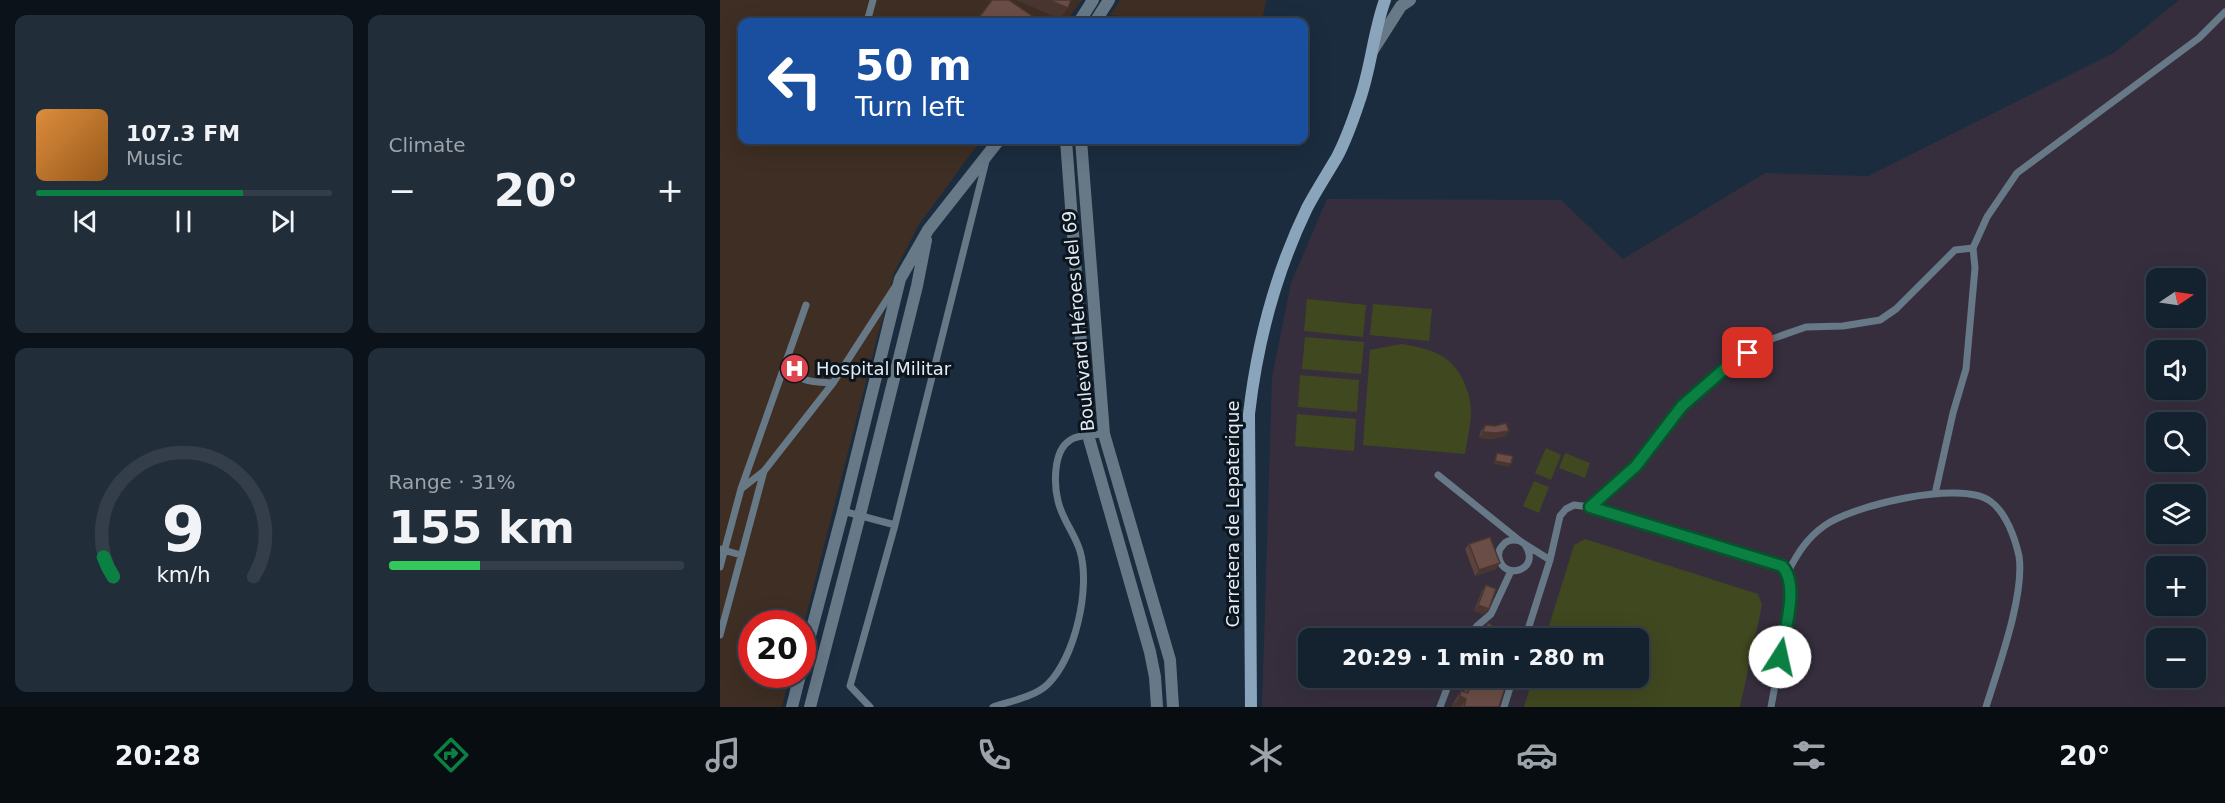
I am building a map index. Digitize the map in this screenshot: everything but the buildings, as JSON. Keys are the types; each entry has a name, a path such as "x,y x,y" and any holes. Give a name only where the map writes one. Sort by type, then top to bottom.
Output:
{"main road":[{"name":"Carretera de Lepaterique","path":"1251,707 1249,414 1254,370 1278,279 1307,209 1338,154 1360,102 1384,0"},
{"name":"Carretera de Lepaterique","path":"1242,707 1250,657"}],"street":[{"path":"1082,18 1093,0"},
{"path":"1098,18 1109,0"},
{"path":"1373,50 1401,6 1410,0"},
{"path":"816,613 900,279 928,230 996,144"},
{"name":"Boulevard Héroes del 69","path":"1066,144 1089,435 1150,652 1157,707"},
{"name":"Boulevard Héroes del 69","path":"1081,144 1104,434 1170,660 1173,707"},
{"path":"810,707 860,516 917,285 928,230"},
{"path":"792,707 797,688"}],"lane":[{"path":"868,18 873,0"},
{"path":"1935,494 1953,413 1966,369 1975,268 1973,248 1987,217 2017,173 2199,38 2225,12"},
{"path":"870,707 863,704 850,686 895,525 988,153"},
{"path":"1590,507 1636,466 1682,406 1729,365 1766,341 1806,327 1843,326 1880,320 1896,309 1955,250 1973,248"},
{"path":"741,489 764,471 832,383 900,279"},
{"path":"720,567 722,549 741,489 806,305"},
{"path":"786,362 796,377 809,382 832,383"},
{"path":"993,707 1029,695 1047,686 1068,657 1081,607 1083,573 1080,550 1058,501 1056,472 1060,453 1069,441 1089,435 1104,434"},
{"path":"720,635 764,471"},
{"path":"1438,476 1522,542 1550,560"},
{"path":"1788,572 1801,548 1824,526 1857,510 1935,494 1976,494 1988,500 1997,507 2005,519 2018,552 2019,582 2009,631 1986,707"},
{"path":"1528,628 1550,560 1560,516 1574,505 1590,507 1782,566 1788,572 1792,591 1771,707"},
{"path":"843,511 895,525"},
{"path":"1515,540 1522,542 1529,553 1528,563 1521,570 1511,571 1500,561 1499,552 1505,543 1515,540"},
{"path":"722,549 741,555"},
{"path":"1475,628 1491,614 1511,571"},
{"path":"1440,707 1447,688"},
{"path":"1504,707 1510,688"}],"shaded area":[{"name":"Hospital Militar","path":"720,0 1082,0 1069,18 738,18 738,144 978,144 918,226 894,273 808,610 738,610 738,688 787,688 782,707 720,707"},
{"path":"1120,0 1266,0 1263,18 1136,18 1110,15"},
{"path":"2179,0 2225,0 2225,707 1262,707 1272,377 1291,283 1327,199 1561,200 1623,259 1765,173 1868,176 2115,52"}],"green space":[{"path":"1307,299 1366,305 1363,337 1304,331"},
{"path":"1373,304 1432,309 1429,341 1370,335"},
{"path":"1305,337 1364,342 1361,374 1302,369"},
{"path":"1401,344 1437,354 1448,360 1459,373 1467,388 1471,412 1465,454 1363,445 1370,350"},
{"path":"1300,375 1359,380 1357,412 1298,407"},
{"path":"1297,414 1356,419 1354,451 1295,446"},
{"path":"1546,448 1561,455 1551,480 1535,473"},
{"path":"1565,453 1590,463 1585,478 1559,468"},
{"path":"1534,481 1549,487 1539,513 1523,506"},
{"path":"1585,539 1758,594 1762,605 1740,707 1524,707 1530,688 1649,688 1649,628 1548,628 1574,545"}],"place":[{"name":"Hospital Militar","path":"795,368"}],"route":[{"path":"1748,353 1729,365 1682,406 1636,466 1590,507 1782,566 1788,572 1792,591 1780,657"}]}
